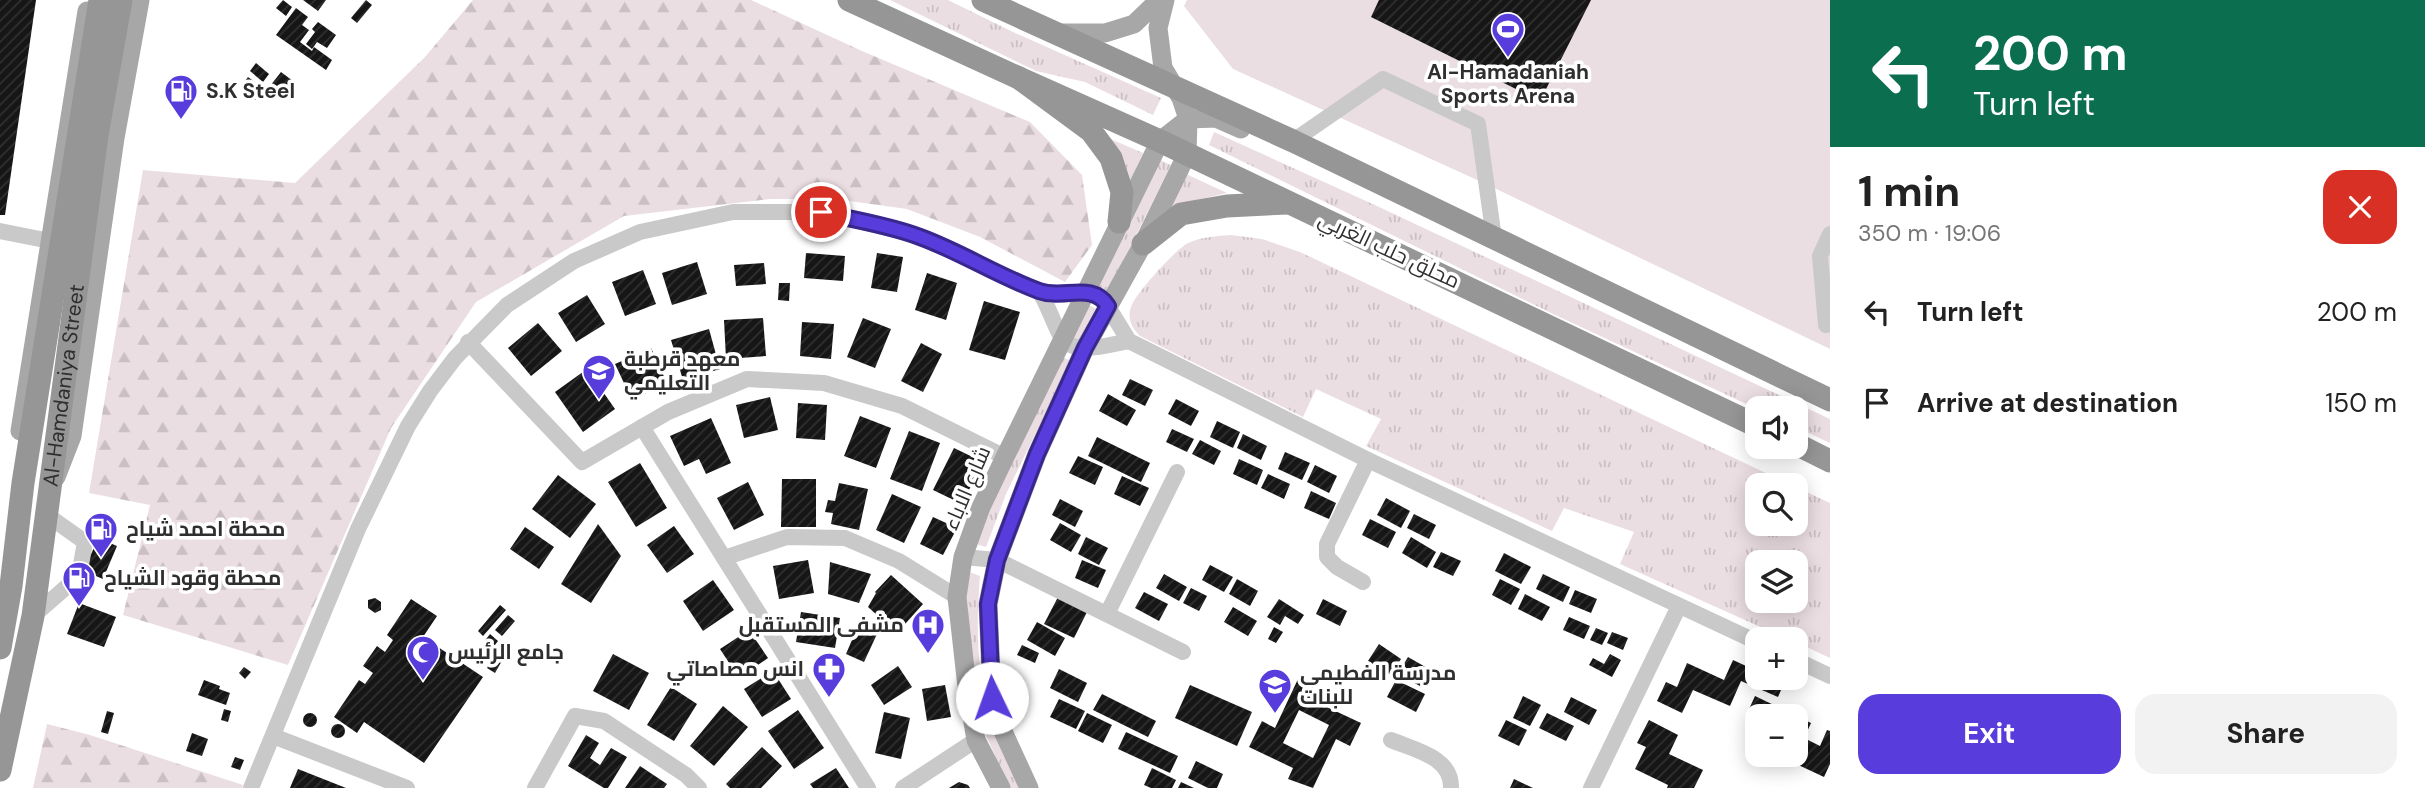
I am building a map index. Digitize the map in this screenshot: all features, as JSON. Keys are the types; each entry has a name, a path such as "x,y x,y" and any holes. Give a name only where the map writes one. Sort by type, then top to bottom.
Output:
{"highway":[{"name":"Al-Hamdaniya Street","path":"0,648 5,584 100,0"},
{"name":"Al-Hamdaniya Street","path":"0,770 33,616 97,135 121,0"},
{"path":"849,0 1019,78 1091,131 1111,158 1122,192 1119,222"},
{"path":"983,0 1266,128 1830,400"},
{"name":"محلق حلب الغربي","path":"1019,78 1160,141 1745,420"},
{"path":"1143,244 1181,214 1227,206 1290,203"},
{"path":"1808,450 1830,461"}],"main road":[{"path":"23,483 19,455 21,426 89,0"},
{"path":"49,490 63,463 72,436 115,138 140,0"},
{"path":"1057,33 1105,33 1134,24 1159,0"},
{"path":"1029,788 1001,727 992,698 988,604 997,560 1037,454 1085,348 1143,244 1187,154 1188,119 1181,98 1163,68 1158,29 1165,0"},
{"path":"1160,141 1188,119 1216,118 1254,134 1266,128"},
{"name":"شارع الاباء","path":"1001,788 976,740 962,653 957,597 963,557 981,507 1160,141"}],"street":[{"path":"1293,141 1383,79 1478,124 1494,238"},
{"path":"251,788 358,529 408,426 442,374 468,342 508,305 574,261 640,232 733,212 821,212 919,236 1040,292 1062,295 1085,292 1099,295 1129,341 1368,460 1745,636"},
{"path":"0,231 50,241"},
{"path":"1830,234 1820,256 1826,325 1830,323"},
{"path":"1040,292 1062,338 1072,346 1085,348 1129,341"},
{"path":"468,342 582,462 668,412 747,379 824,383 902,406 1005,457"},
{"path":"642,427 868,788"},
{"path":"1363,582 1337,567 1327,557 1327,544 1368,460"},
{"path":"1107,614 1177,472"},
{"path":"33,616 79,576 85,541 47,515"},
{"path":"724,558 787,537 845,538 899,561 957,597"},
{"path":"963,557 997,560 1183,652"},
{"path":"1591,788 1679,606"},
{"path":"1808,666 1830,677"},
{"path":"535,788 575,716 604,721 686,775 699,788"},
{"path":"273,736 407,788"},
{"path":"903,788 976,740"},
{"path":"1391,740 1441,762 1451,776 1451,788"}],"green space":[{"path":"473,0 751,0 862,51 1030,122 1082,175 1092,245 1065,282 980,237 907,209 835,199 770,199 624,216 476,302 391,428 288,665 123,615 150,505 89,493 143,170 295,183 425,57"},
{"path":"890,0 948,0 1161,98 1153,115 1085,82 1036,71"},
{"path":"1187,0 1830,0 1830,349 1486,184 1233,69 1184,6"},
{"path":"1214,132 1781,396 1745,396 1745,403 1553,314 1209,145"},
{"path":"1106,137 1143,153 1128,186"},
{"path":"1158,159 1171,165 1108,291 1096,286"},
{"path":"1186,174 1227,193 1171,206"},
{"path":"1231,235 1262,239 1300,252 1766,473 1745,473 1745,536 1808,536 1808,493 1830,503 1830,658 1808,648 1808,627 1760,627 1620,564 1634,532 1564,508 1552,531 1366,446 1381,419 1316,389 1303,417 1140,336 1131,323 1130,311 1134,301 1175,254 1188,243"},
{"path":"1088,305 1099,310 1082,345 1071,340"},
{"path":"1062,357 1071,361 1006,494 986,547 976,544 997,490"},
{"path":"1808,409 1830,419 1830,443 1808,433"},
{"path":"969,572 980,576 978,650 987,704 998,739 1019,788 1009,788 982,726 976,700 966,597"},
{"path":"47,724 90,735 243,785 242,788 33,788"}],"building":[{"path":"0,0 36,0 5,215 0,215"},
{"path":"283,0 292,7 286,16 276,8"},
{"path":"303,0 326,0 318,11"},
{"path":"366,0 372,5 357,23 351,18"},
{"name":"Al-Hamadaniah Sports Arena","path":"1379,0 1591,0 1540,101 1371,17"},
{"path":"296,8 308,17 302,25 309,30 300,42 312,51 314,47 332,60 326,70 276,35"},
{"path":"318,22 336,35 327,48 317,42 312,49 306,44 315,32 312,29"},
{"path":"256,63 269,74 263,82 250,71"},
{"path":"281,72 293,81 290,85 297,90 289,100 270,86"},
{"path":"248,77 264,89 255,100 248,95 250,91 242,85"},
{"path":"806,253 845,256 843,281 804,278"},
{"path":"877,253 903,257 897,292 871,288"},
{"path":"697,262 707,294 672,305 662,273"},
{"path":"764,263 766,284 736,286 734,265"},
{"path":"643,270 656,304 625,316 612,282"},
{"path":"927,273 957,283 946,320 915,310"},
{"path":"779,283 790,283 789,301 778,300"},
{"path":"587,295 605,324 576,342 558,313"},
{"path":"984,301 1020,312 1005,360 969,350"},
{"path":"763,318 766,356 726,359 724,320"},
{"path":"863,318 891,329 875,368 847,357"},
{"path":"802,322 834,324 831,359 800,356"},
{"path":"538,323 562,351 531,376 508,348"},
{"path":"709,329 720,369 683,380 671,340"},
{"path":"921,343 942,354 923,392 901,381"},
{"path":"651,348 667,383 632,400 615,364"},
{"path":"587,369 615,409 583,432 555,392"},
{"path":"1130,379 1153,390 1145,406 1122,395"},
{"path":"1108,394 1136,410 1127,426 1099,411"},
{"path":"770,397 778,430 744,438 736,405"},
{"path":"1176,399 1199,411 1191,426 1168,414"},
{"path":"798,403 827,405 825,440 796,438"},
{"path":"860,416 891,428 876,468 844,456"},
{"path":"711,418 731,463 706,474 699,459 684,466 670,436"},
{"path":"1217,421 1240,432 1233,448 1210,437"},
{"path":"1172,429 1194,439 1187,452 1166,442"},
{"path":"909,431 940,443 922,491 890,479"},
{"path":"1243,434 1267,446 1261,460 1237,448"},
{"path":"1097,437 1150,463 1141,482 1088,456"},
{"path":"1200,440 1221,451 1214,465 1192,454"},
{"path":"954,448 983,462 962,504 933,490"},
{"path":"1285,452 1310,463 1302,480 1278,469"},
{"path":"1078,456 1103,467 1095,485 1069,473"},
{"path":"1239,459 1263,470 1257,485 1233,474"},
{"path":"640,463 667,508 636,527 608,482"},
{"path":"1315,465 1337,476 1329,493 1307,482"},
{"path":"1268,474 1290,484 1284,499 1261,488"},
{"path":"558,475 596,504 570,538 532,509"},
{"path":"1122,476 1149,488 1140,506 1114,494"},
{"path":"782,479 816,479 816,527 781,527"},
{"path":"748,482 764,515 734,530 717,498"},
{"path":"839,483 868,489 859,530 831,524 833,513 825,512 828,500 835,501"},
{"path":"1311,491 1336,503 1329,519 1304,508"},
{"path":"892,494 921,507 904,543 876,530"},
{"path":"1386,498 1410,511 1401,528 1377,515"},
{"path":"1060,499 1083,511 1075,527 1052,515"},
{"path":"1414,514 1436,525 1429,539 1407,528"},
{"path":"933,517 957,528 943,555 920,544"},
{"path":"1370,519 1396,532 1388,548 1362,535"},
{"path":"1060,523 1081,535 1071,552 1050,540"},
{"path":"598,524 621,556 591,603 561,584"},
{"path":"674,526 694,554 667,573 647,545"},
{"path":"525,527 554,547 539,569 510,549"},
{"path":"1086,537 1108,548 1099,565 1078,554"},
{"path":"1411,537 1436,552 1427,568 1402,553"},
{"name":"محطة احمد شياح","path":"98,538 117,546 103,579 84,571"},
{"path":"1441,552 1461,561 1453,576 1433,567"},
{"path":"1504,553 1531,567 1521,584 1495,571"},
{"path":"808,560 814,593 779,599 773,566"},
{"path":"1082,560 1106,570 1098,588 1075,578"},
{"path":"830,562 871,574 859,603 828,594"},
{"path":"1210,565 1233,577 1224,592 1202,580"},
{"path":"1164,574 1187,587 1179,601 1156,588"},
{"path":"1543,574 1570,587 1563,602 1536,589"},
{"path":"891,575 923,604 897,633 868,607 875,592"},
{"path":"1237,579 1258,591 1250,606 1229,594"},
{"path":"1500,579 1520,589 1511,605 1492,595"},
{"path":"713,580 734,610 703,631 683,601"},
{"path":"1191,588 1207,596 1199,611 1183,603"},
{"path":"1575,590 1597,599 1591,613 1569,604"},
{"path":"1144,592 1168,604 1159,621 1135,608"},
{"path":"1525,594 1550,607 1542,621 1518,609"},
{"path":"1058,597 1087,612 1074,638 1044,624"},
{"path":"375,598 381,602 381,610 375,613 368,608 368,600"},
{"name":"جامع الرئيس","path":"411,599 437,616 423,637 483,677 424,763 364,722 357,733 334,717 359,680 365,684 373,673 363,666 377,646 385,652 393,640 387,635"},
{"path":"1279,599 1304,615 1298,624 1285,616 1280,625 1267,617"},
{"path":"1323,599 1347,611 1340,626 1316,614"},
{"path":"79,603 116,617 104,647 67,634"},
{"path":"500,605 506,610 483,636 478,631"},
{"path":"1233,607 1257,621 1248,636 1224,622"},
{"path":"801,612 840,618 835,648 796,642"},
{"path":"508,615 515,621 502,636 495,630"},
{"path":"1569,617 1590,626 1584,639 1563,630"},
{"path":"1037,622 1065,638 1055,656 1027,640"},
{"path":"858,626 877,634 864,662 846,654"},
{"path":"1274,627 1283,632 1276,643 1268,639"},
{"path":"1596,628 1608,633 1602,645 1590,640"},
{"path":"749,630 768,658 739,678 720,649"},
{"path":"1612,632 1628,638 1623,650 1607,643"},
{"path":"490,634 498,641 491,650 483,643"},
{"path":"1379,644 1401,659 1391,675 1368,661"},
{"path":"1022,645 1039,653 1035,663 1017,655"},
{"path":"495,654 503,659 495,673 487,668"},
{"path":"613,654 649,673 629,710 593,691"},
{"path":"1610,654 1621,660 1612,677 1589,665 1593,658 1604,664"},
{"path":"1408,657 1429,669 1420,686 1398,674"},
{"path":"1733,660 1745,666 1745,683 1741,681 1730,706 1693,690 1682,713 1657,701 1666,682 1677,687 1687,663 1724,680"},
{"path":"898,666 912,687 884,705 871,685"},
{"path":"244,667 251,672 245,679 239,673"},
{"path":"1059,669 1087,683 1078,702 1050,688"},
{"path":"773,671 791,699 762,717 744,689"},
{"path":"1298,679 1320,689 1314,701 1361,723 1350,746 1336,739 1313,788 1288,779 1293,768 1249,747 1262,721 1275,728","holes":["1299,710 1329,725 1313,758 1283,743"]},
{"path":"204,680 230,693 226,705 198,695"},
{"path":"1396,680 1425,694 1416,712 1387,697"},
{"path":"945,685 951,717 927,721 922,689"},
{"path":"1190,685 1252,712 1237,746 1175,718"},
{"path":"671,687 697,704 674,741 647,725"},
{"path":"1762,690 1781,690 1778,697"},
{"path":"1102,694 1156,721 1148,737 1093,710"},
{"path":"1523,696 1541,705 1530,726 1513,718"},
{"path":"1755,696 1772,704 1751,704"},
{"path":"1571,697 1597,710 1589,725 1564,712"},
{"path":"1059,699 1085,711 1076,729 1050,717"},
{"path":"723,706 748,727 714,766 690,746"},
{"path":"224,709 231,711 228,722 221,720"},
{"path":"798,710 824,748 794,769 768,731"},
{"path":"107,711 114,713 108,734 101,732"},
{"path":"884,712 910,718 901,759 875,753"},
{"path":"310,713 315,715 315,725 310,727 305,725 303,720 305,715"},
{"path":"1087,713 1112,725 1103,743 1078,731"},
{"path":"1547,713 1574,726 1566,741 1539,728"},
{"path":"1506,720 1527,730 1519,746 1498,736"},
{"path":"1649,720 1678,735 1669,754 1703,770 1694,788 1667,788 1668,785 1635,769 1646,747 1637,743"},
{"path":"338,724 343,726 343,736 338,738 333,736 331,731 333,726"},
{"path":"1827,730 1830,731 1830,764 1824,777 1803,767 1808,767 1808,740 1820,746"},
{"path":"1126,732 1178,756 1170,773 1118,749"},
{"path":"192,733 208,739 202,756 186,751"},
{"path":"586,735 599,743 590,758 600,765 611,748 627,757 608,788 568,766"},
{"path":"762,747 782,766 761,788 730,788 726,784"},
{"path":"235,757 244,760 240,770 231,767"},
{"path":"1196,761 1223,774 1217,788 1208,788 1188,778"},
{"path":"640,766 667,784 664,788 625,788"},
{"path":"836,768 849,788 813,788 810,784"},
{"path":"1152,768 1176,780 1172,788 1151,788 1144,785"},
{"path":"298,769 346,788 290,788"},
{"path":"1514,779 1533,788 1510,788"},
{"path":"959,782 968,785 970,788 949,788"},
{"path":"1181,782 1194,788 1178,788"}],"place":[{"name":"Al-Hamadaniah Sports Arena","path":"1508,59"},
{"name":"S.K Steel","path":"181,121"},
{"name":"معهد قرطبة التعليمي","path":"599,401"},
{"name":"محطة احمد شياح","path":"101,559"},
{"name":"محطة وقود الشياح","path":"79,608"},
{"name":"مشفى المستقبل","path":"928,655"},
{"name":"جامع الرئيس","path":"423,682"},
{"name":"انس مصاصاتي","path":"829,699"},
{"name":"مدرسة الفطيمي للبنات","path":"1275,715"}],"route":[{"path":"821,212 919,236 1040,292 1074,295 1090,292 1099,295 1108,306 1085,348 1037,454 997,560 988,604 992,698"}]}
